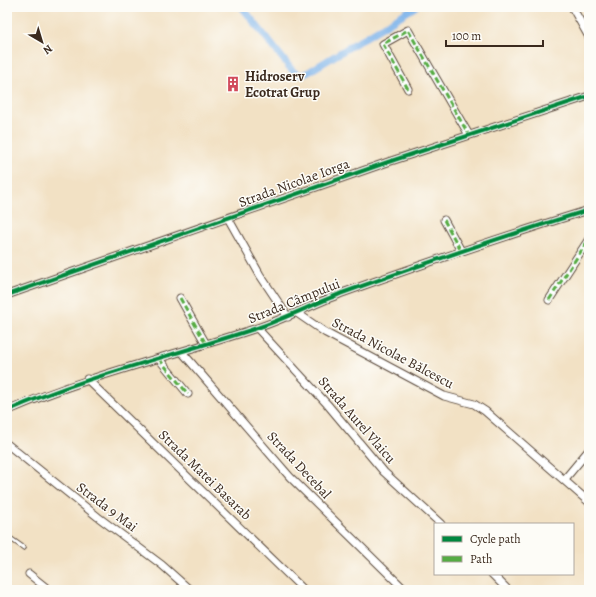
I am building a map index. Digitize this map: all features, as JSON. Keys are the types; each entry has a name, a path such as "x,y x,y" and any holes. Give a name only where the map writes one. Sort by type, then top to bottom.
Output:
{"street":[{"path":"572,7 589,37"},
{"path":"408,89 383,44 408,30 469,135"},
{"name":"Strada Nicolae Iorga","path":"7,295 380,164 589,96"},
{"name":"Strada Câmpului","path":"7,410 87,379 159,359 288,318 344,292 461,251 589,210"},
{"path":"228,218 260,275 288,318"},
{"path":"444,220 461,251"},
{"path":"548,300 589,239"},
{"path":"180,298 206,344"},
{"name":"Strada Nicolae Bălcescu","path":"297,313 326,333 444,396 474,404 485,411 589,502"},
{"name":"Strada Aurel Vlaicu","path":"257,328 327,404 384,472 440,523"},
{"name":"Strada Decebal","path":"182,352 290,477 405,590"},
{"path":"159,359 188,394"},
{"name":"Strada Matei Basarab","path":"87,379 304,590"},
{"name":"Strada 9 Mai","path":"7,444 92,513 162,565 190,590"},
{"path":"564,480 589,450"},
{"path":"29,574 49,590"},
{"path":"493,575 508,590"}],"lane":[{"path":"7,536 24,548"}],"waterway":[{"path":"242,7 291,69 300,75 309,72 415,7"}],"marked path":[{"path":"408,89 383,44 408,30 469,135"},
{"path":"444,220 461,251"},
{"path":"549,300 589,239"},
{"path":"180,298 206,344"},
{"path":"159,359 188,394"}],"cycle path":[{"path":"7,295 388,162 589,96"},
{"path":"7,411 38,398 100,376 257,328 334,296 375,281 497,239 589,210"}],"place":[{"name":"Hidroserv Ecotrat Grup","path":"233,84"}]}
